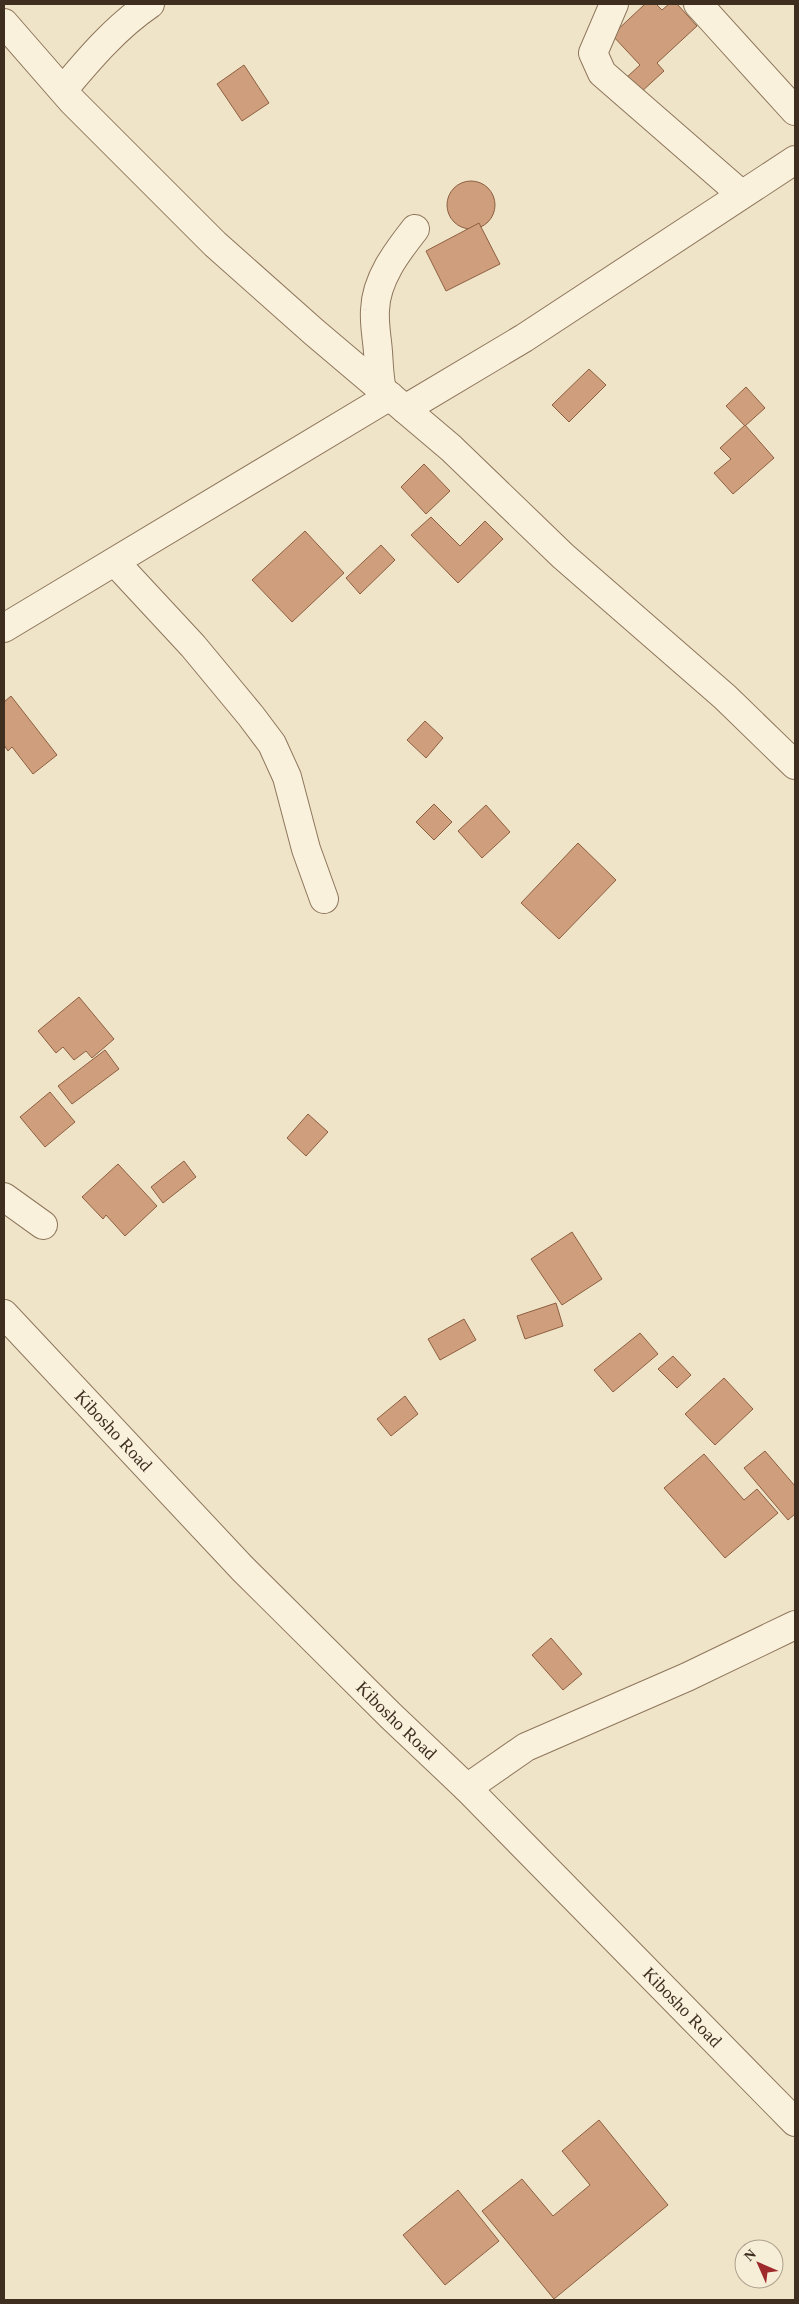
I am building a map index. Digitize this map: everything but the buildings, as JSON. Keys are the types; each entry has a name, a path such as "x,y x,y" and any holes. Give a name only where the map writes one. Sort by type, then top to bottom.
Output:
{"street":[{"path":"63,90 90,58 118,30 150,4"},
{"path":"614,4 593,52 602,73 741,194"},
{"path":"698,4 795,111"},
{"path":"4,23 63,90 215,244 452,448 564,556 725,697 795,765"},
{"path":"4,628 392,398 524,338 795,160"},
{"path":"392,398 378,369 374,308 378,287 400,248 415,229"},
{"path":"115,562 193,646 272,744 286,777 306,849 324,899"},
{"path":"4,1197 43,1225"},
{"name":"Kibosho Road","path":"7,1324 242,1568 391,1716 467,1788 795,2122"},
{"path":"467,1788 526,1747 688,1677 795,1625"}]}
